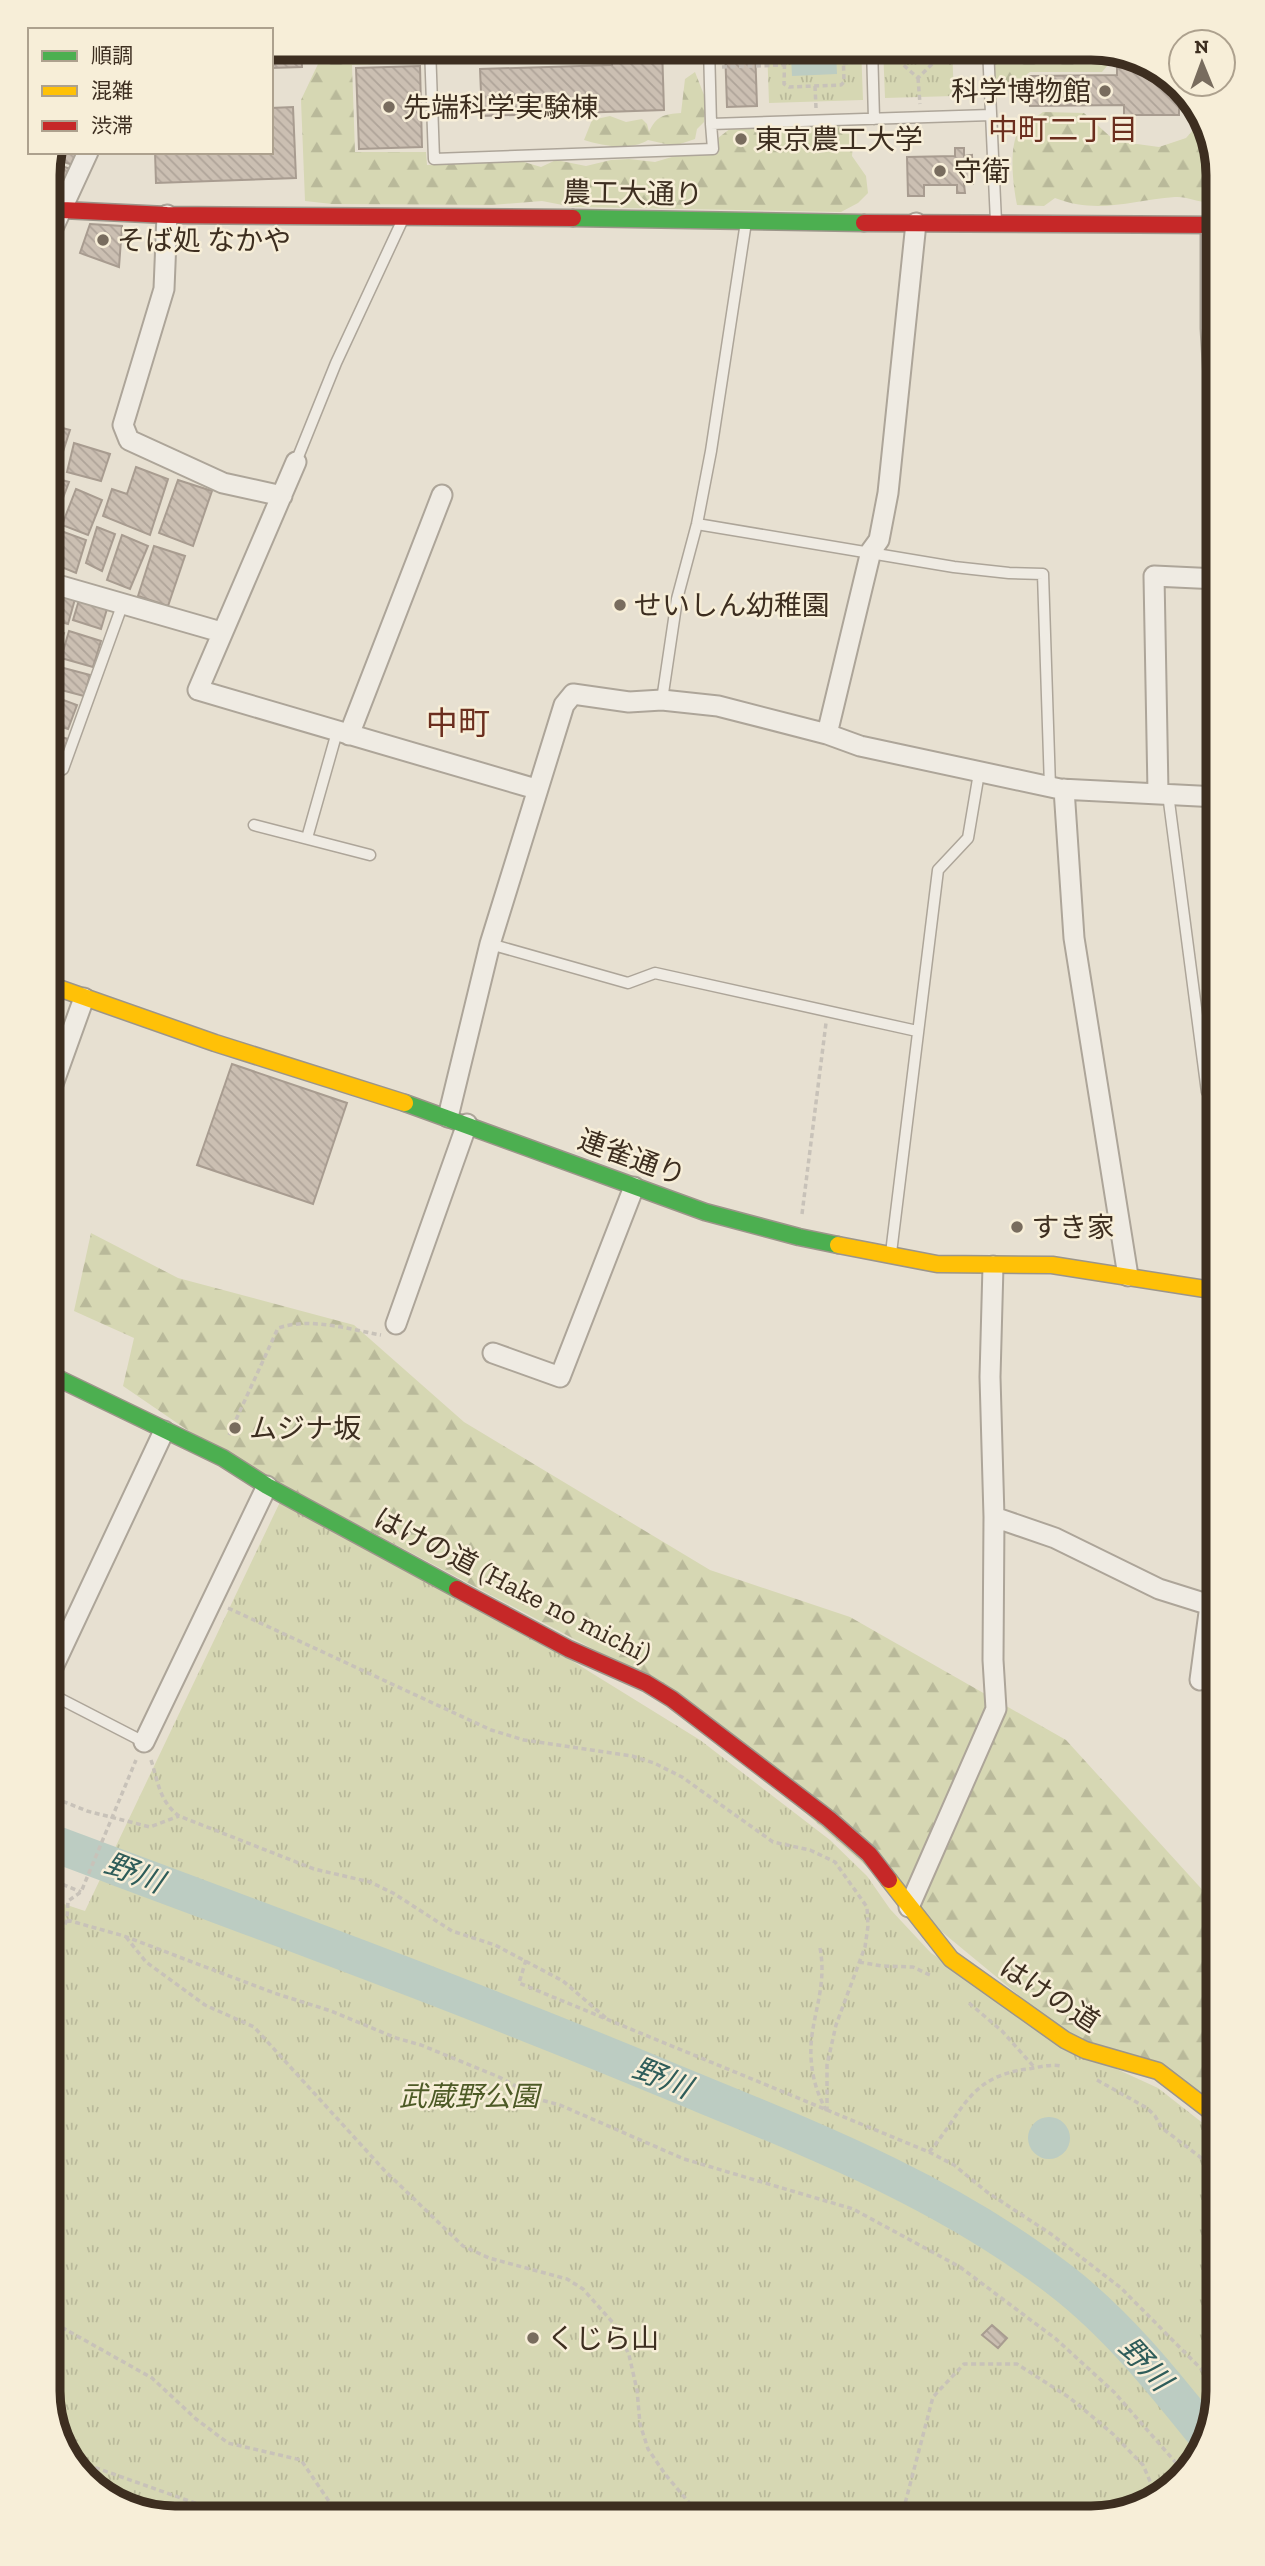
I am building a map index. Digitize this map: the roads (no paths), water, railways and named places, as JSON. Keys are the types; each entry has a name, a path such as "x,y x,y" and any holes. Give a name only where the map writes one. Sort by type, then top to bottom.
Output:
{"street":[{"path":"60,199 87,154"},
{"name":"農工大通り","path":"60,207 167,215 405,215 996,225 1206,225"},
{"path":"167,215 164,289 123,425 128,440 223,483 282,496"},
{"path":"827,734 871,551 879,540 888,493 916,223"},
{"path":"296,462 198,690 536,789"},
{"path":"343,734 442,495"},
{"path":"1163,792 1154,576 1206,578"},
{"path":"60,586 221,632"},
{"path":"448,1117 490,944 536,789 564,705 573,694 629,702 662,700 718,706 827,734 860,746 1057,788 1206,796"},
{"path":"1057,788 1074,938 1128,1276"},
{"name":"連雀通り","path":"60,989 448,1117 705,1212 799,1237 937,1264 1052,1265 1206,1289"},
{"path":"60,1064 83,998"},
{"path":"396,1324 467,1124"},
{"path":"493,1353 560,1377 634,1187"},
{"path":"909,1907 996,1709 993,1660 994,1517 990,1377 993,1266"},
{"name":"はけの道 (Hake no michi)","path":"60,1379 223,1458 268,1486 569,1649 646,1683 673,1699 869,1854 909,1907"},
{"path":"60,1652 164,1431"},
{"path":"144,1742 268,1486"},
{"path":"994,1517 1055,1538 1159,1589 1206,1604"},
{"path":"1200,1680 1206,1635"},
{"name":"はけの道","path":"909,1907 951,1958 1065,2040 1085,2050 1158,2071 1206,2108"}],"lane":[{"path":"430,60 434,159 713,149 710,60"},
{"path":"872,60 874,119"},
{"path":"988,60 996,225"},
{"path":"712,124 991,115"},
{"path":"296,462 336,363 405,215"},
{"path":"662,700 677,599 697,524 711,451 747,221"},
{"path":"697,524 954,567 1043,574 1057,788"},
{"path":"60,771 63,769 123,603"},
{"path":"307,838 343,734"},
{"path":"891,1257 938,870 968,838 979,773"},
{"path":"1163,792 1206,1085"},
{"path":"254,825 370,855"},
{"path":"490,944 628,983 655,973 917,1031"},
{"path":"60,1699 144,1742"}],"waterway":[{"name":"野川","path":"60,1846 595,2050 823,2145 921,2192 1015,2248 1081,2297 1137,2352 1200,2428"}],"place":[{"name":"科学博物館","path":"1105,91"},
{"name":"先端科学実験棟","path":"389,107"},
{"name":"東京農工大学","path":"741,139"},
{"name":"守衛","path":"940,171"},
{"name":"そば処 なかや","path":"103,240"},
{"name":"せいしん幼稚園","path":"620,605"},
{"name":"すき家","path":"1017,1227"},
{"name":"ムジナ坂","path":"235,1428"},
{"name":"くじら山","path":"533,2338"}],"district":[{"name":"中町二丁目","path":"1063,130"},
{"name":"中町","path":"458,723"}],"park label":[{"name":"武蔵野公園","path":"469,2096"}]}
